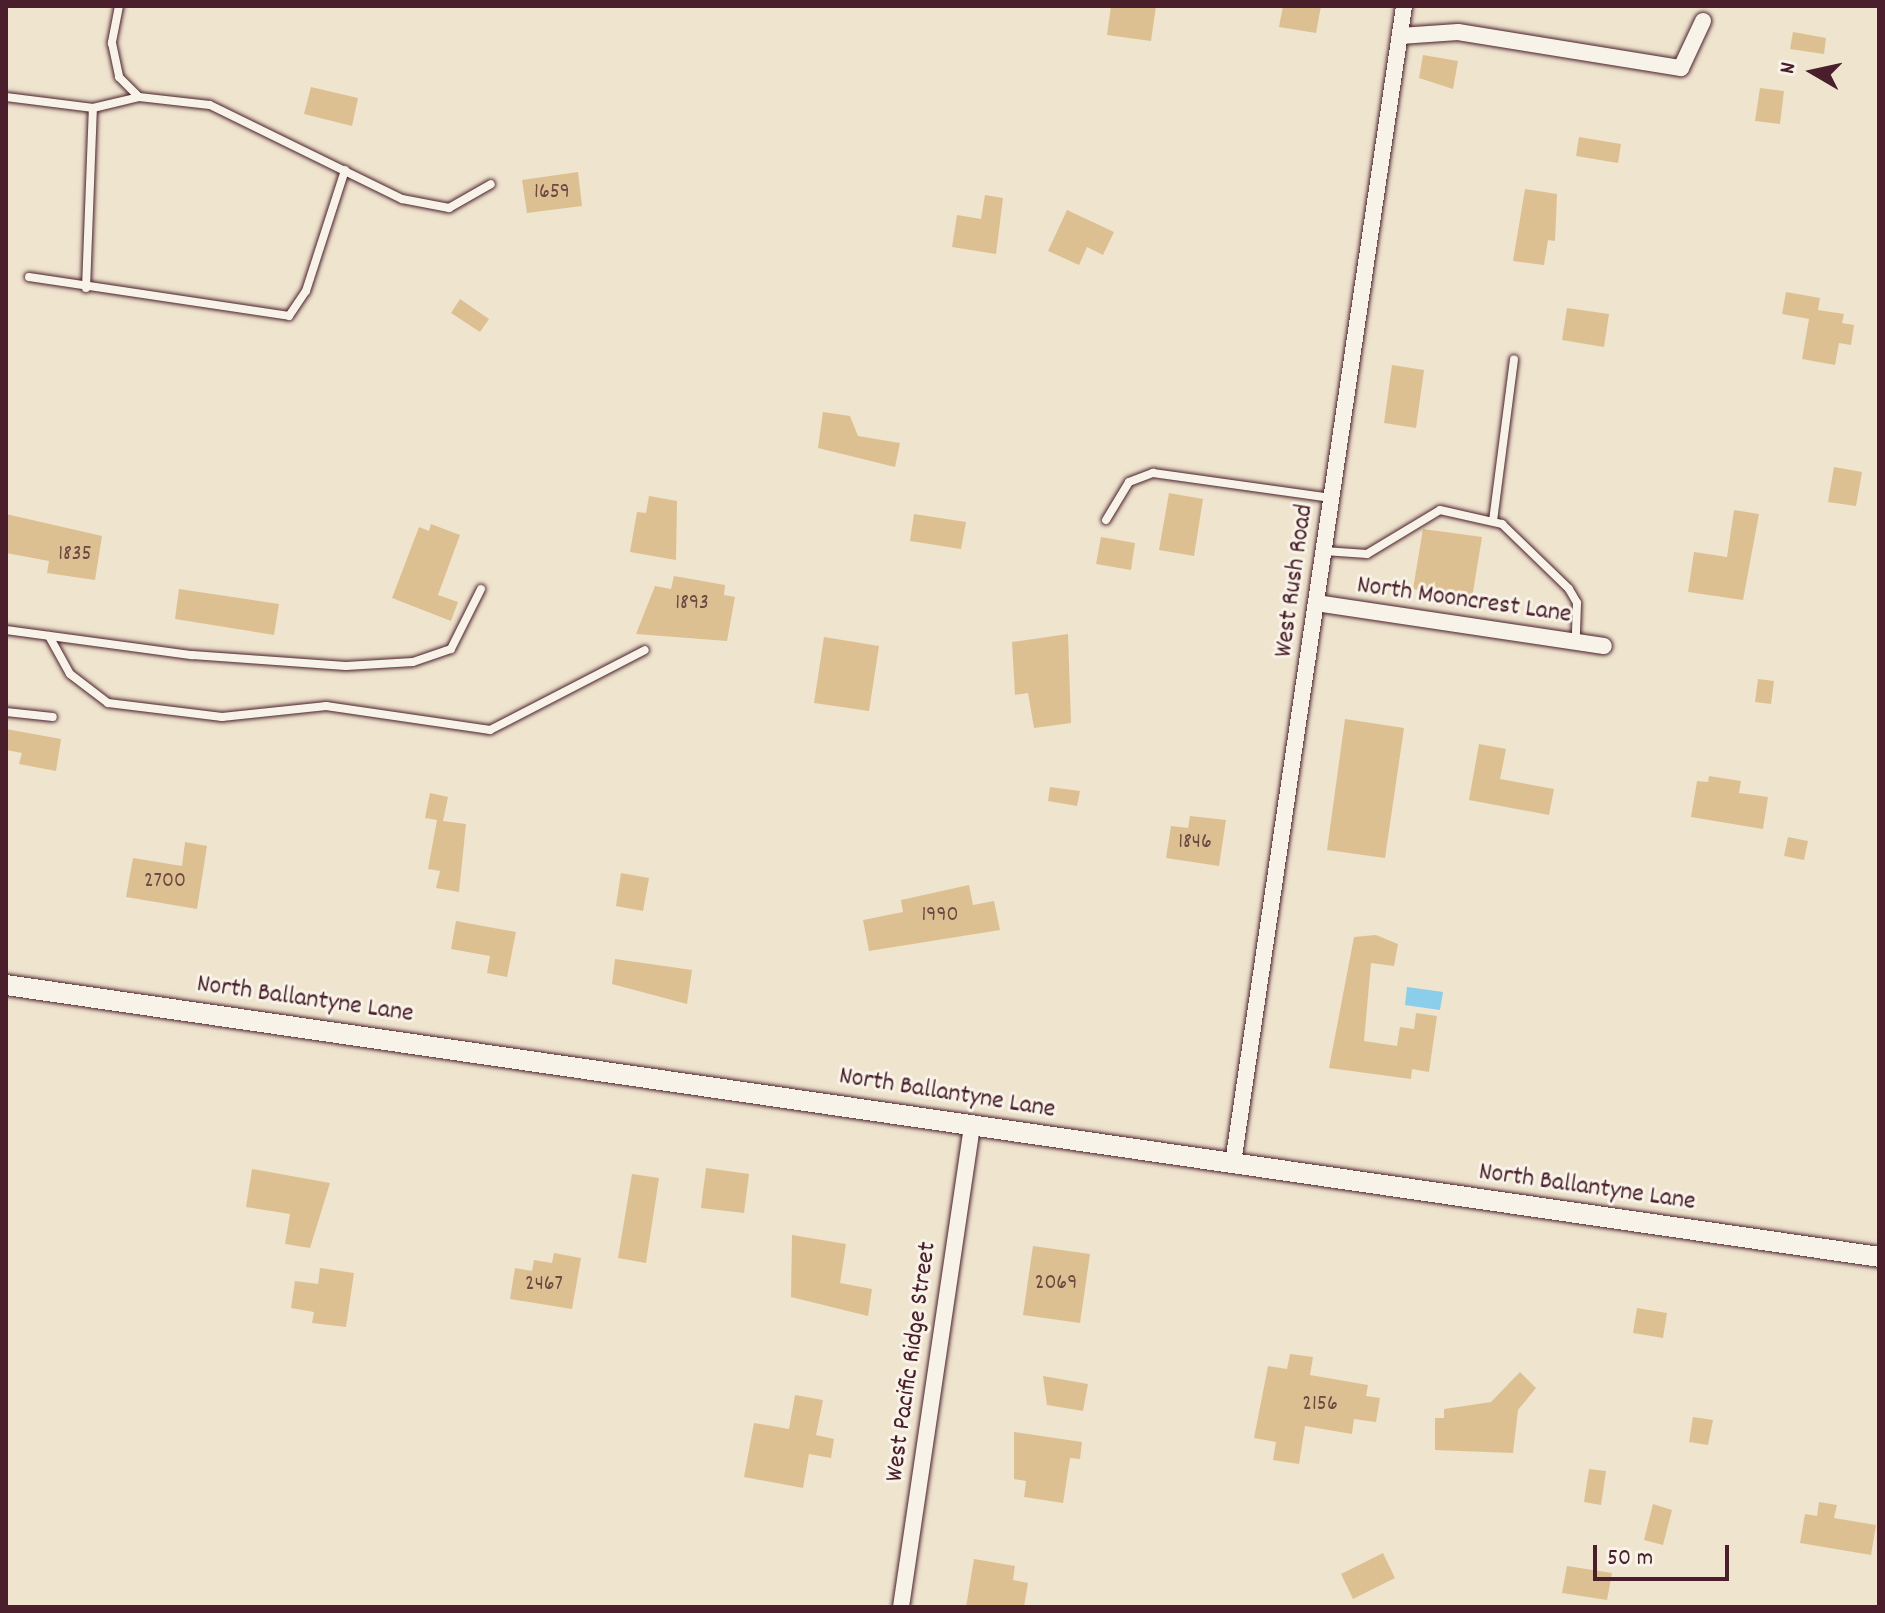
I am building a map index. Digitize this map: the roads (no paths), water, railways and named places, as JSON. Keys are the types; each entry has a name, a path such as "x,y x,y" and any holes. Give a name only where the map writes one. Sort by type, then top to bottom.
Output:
{"street":[{"name":"West Rush Road","path":"1233,1163 1404,6"},
{"path":"1400,36 1458,32 1681,68 1703,21"},
{"name":"North Mooncrest Lane","path":"1316,603 1604,646"},
{"name":"North Ballantyne Lane","path":"6,985 1879,1257"},
{"name":"West Pacific Ridge Street","path":"901,1607 972,1124"}],"lane":[{"path":"119,6 112,43 119,77 139,97"},
{"path":"6,97 93,108 139,97 210,105 402,199 449,208 491,184"},
{"path":"86,288 93,108"},
{"path":"29,277 86,288 289,316 306,291 345,170"},
{"path":"1493,521 1514,359"},
{"path":"1106,520 1129,482 1153,473 1331,498"},
{"path":"1324,551 1367,554 1440,510 1493,521 1569,589 1577,603 1576,641"},
{"path":"6,630 254,659 413,662 451,649 481,589"},
{"path":"49,636 70,674 108,703 222,717 326,706 473,730 505,724 645,650"},
{"path":"6,712 53,717"}],"water":[{"path":"1407,987 1443,992 1440,1010 1405,1005"}]}
